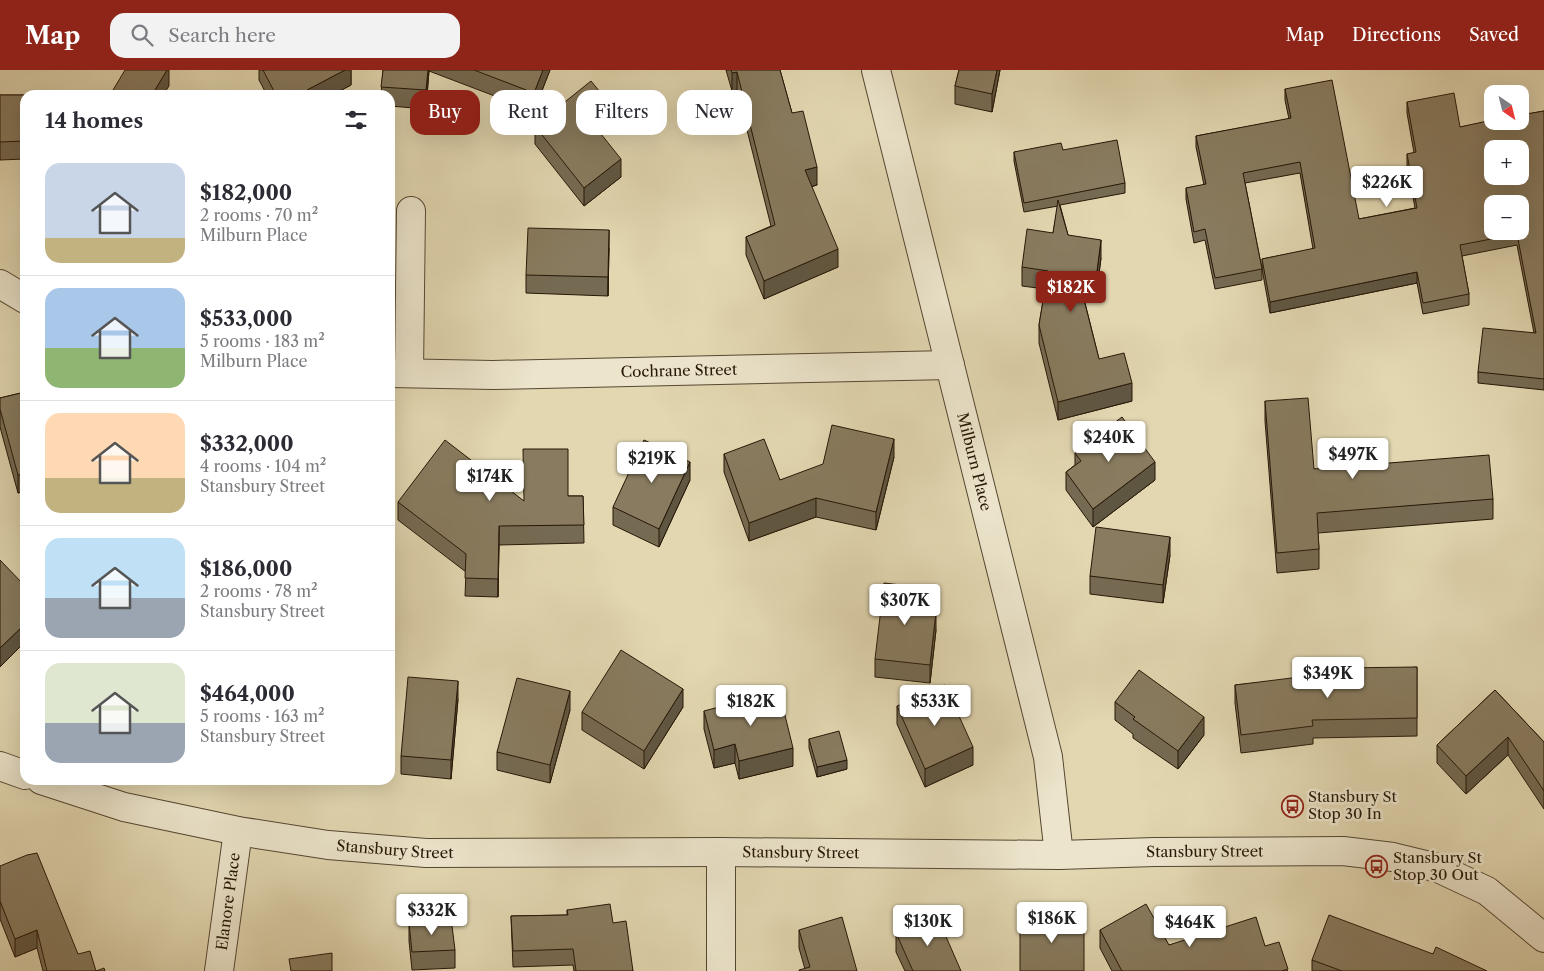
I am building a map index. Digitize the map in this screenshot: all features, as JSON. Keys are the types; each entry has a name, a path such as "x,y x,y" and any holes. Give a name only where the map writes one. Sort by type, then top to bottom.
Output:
{"street":[{"name":"Milburn Place","path":"876,70 1048,758 1059,855"},
{"name":"Cochrane Street","path":"411,211 399,373 503,374 950,364"},
{"path":"0,284 20,296"},
{"path":"0,766 20,773"},
{"name":"Stansbury Street","path":"56,785 124,807 238,831 328,845 426,853 721,852 1059,855 1279,850 1343,851 1393,857 1438,868 1487,891 1544,938"},
{"name":"Elanore Place","path":"218,971 238,831"},
{"path":"721,852 721,971"}],"building":[{"path":"125,70 167,70 155,90 113,90"},
{"path":"263,70 345,70 307,90 273,90"},
{"path":"383,70 428,70 426,90 381,87"},
{"path":"474,70 543,70 535,90 526,90"},
{"path":"731,70 780,70 792,113 803,111 817,167 805,170 838,249 764,281 746,237 775,225 752,132 752,90 741,90 737,72 732,73"},
{"path":"959,70 997,70 992,94 955,86"},
{"path":"1332,80 1359,219 1417,208 1407,154 1416,152 1407,102 1454,93 1460,127 1484,122 1484,130 1529,130 1529,114 1544,111 1544,379 1478,372 1483,328 1536,333 1518,240 1529,240 1529,195 1484,195 1484,240 1486,240 1460,245 1469,294 1423,303 1417,272 1270,302 1262,259 1315,248 1300,162 1243,173 1262,269 1215,278 1205,229 1194,232 1186,188 1206,184 1196,136 1291,118 1285,89"},
{"path":"591,81 598,90 580,90"},
{"path":"576,93 576,135 602,135 621,159 584,188 542,135 566,135 566,101"},
{"path":"0,95 20,95 20,141 0,142"},
{"path":"1117,140 1125,183 1024,203 1014,152 1061,143 1063,150"},
{"path":"1058,200 1068,235 1101,240 1096,279 1078,276 1099,359 1124,353 1132,383 1058,402 1039,325 1048,271 1022,267 1027,229 1053,233"},
{"path":"528,228 609,230 608,277 526,275"},
{"path":"20,393 20,474 18,475 0,409 0,398"},
{"path":"1308,398 1314,469 1489,455 1493,499 1317,513 1319,549 1277,553 1265,401"},
{"path":"1122,417 1155,462 1093,509 1066,472 1081,461 1075,453"},
{"path":"832,425 894,439 876,512 816,498 749,523 724,454 764,439 780,480 823,464"},
{"path":"445,440 524,501 523,449 568,449 568,496 583,496 584,525 499,526 498,579 465,578 466,554 398,502"},
{"path":"644,440 690,462 659,529 613,507"},
{"path":"1096,527 1170,537 1163,585 1090,576"},
{"path":"0,560 20,581 20,629 0,648"},
{"path":"884,583 926,588 923,611 936,612 930,665 875,659"},
{"path":"621,650 683,689 644,751 582,712"},
{"path":"1417,667 1417,718 1312,720 1313,726 1241,735 1235,685 1340,672 1339,668"},
{"path":"1139,670 1204,717 1178,751 1133,719 1135,717 1115,702"},
{"path":"408,677 458,681 451,760 401,756"},
{"path":"517,678 570,691 550,765 497,752"},
{"path":"945,685 973,747 925,769 897,706"},
{"path":"1495,690 1544,742 1544,791 1508,737 1466,776 1437,745"},
{"path":"779,691 793,748 739,761 735,744 714,750 704,711"},
{"path":"839,731 847,760 817,767 809,739"},
{"path":"37,853 78,954 90,951 96,971 47,971 37,930 15,939 0,901 0,866"},
{"path":"610,904 613,923 626,921 633,971 576,971 573,949 513,951 511,916 568,915 567,910"},
{"path":"1146,904 1169,945 1256,917 1265,946 1279,942 1288,969 1282,971 1122,971 1100,930"},
{"path":"1329,915 1433,954 1436,947 1487,971 1342,971 1312,960"},
{"path":"937,916 961,971 913,971 896,933"},
{"path":"842,917 857,971 799,971 810,967 799,930"},
{"path":"1020,917 1084,917 1084,971 1020,971"},
{"path":"451,918 455,950 412,952 409,923"},
{"path":"332,953 332,971 291,971 289,959"}],"place":[{"name":"Stansbury St Stop 30 In","path":"1292,806"},
{"name":"Stansbury St Stop 30 Out","path":"1377,867"}]}
